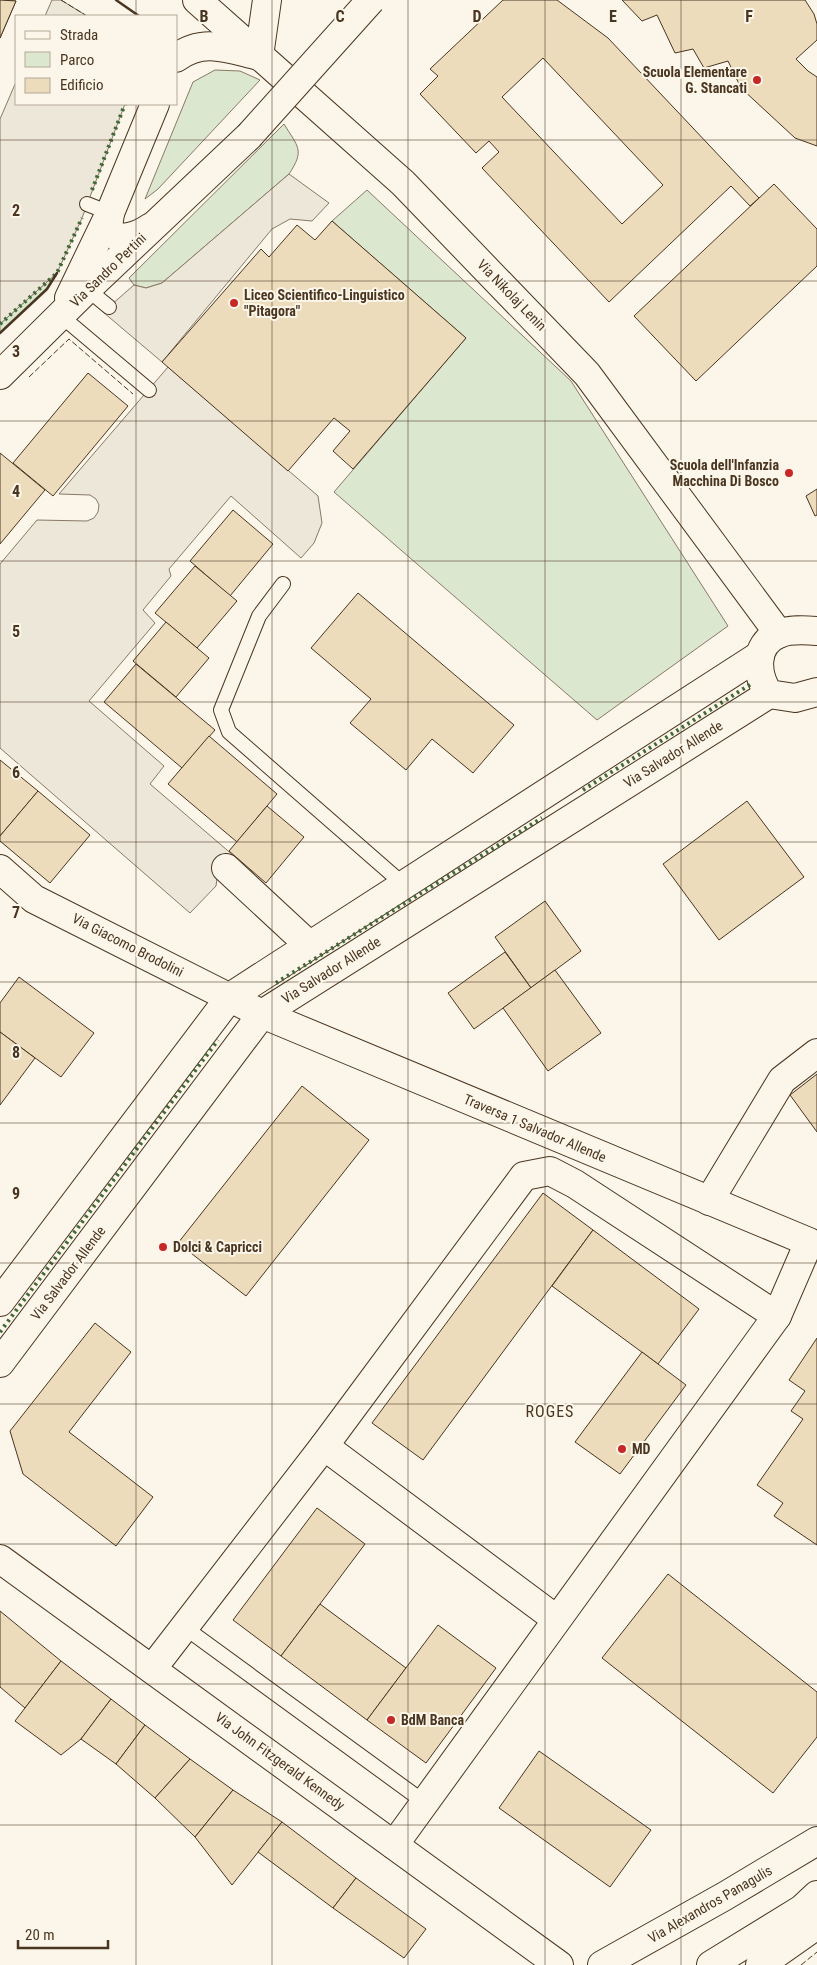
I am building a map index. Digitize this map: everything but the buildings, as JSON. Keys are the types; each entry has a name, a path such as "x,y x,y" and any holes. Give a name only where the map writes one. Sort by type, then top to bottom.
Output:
{"street":[{"name":"Via Nikolaj Lenin","path":"197,0 403,183 587,374 779,634"},
{"path":"178,56 197,46 221,47 259,56 267,0"},
{"name":"Via Sandro Pertini","path":"0,375 87,289 249,136 371,0"},
{"name":"Via Sandro Pertini","path":"60,315 98,209 154,105"},
{"name":"Via Sandro Pertini","path":"98,209 113,232 120,237 130,238 155,225"},
{"path":"817,631 804,630 779,634 766,643 760,655 758,668 761,682 769,694 795,698 817,692"},
{"path":"0,1302 230,996 760,655"},
{"name":"Via Salvador Allende","path":"0,1363 262,1014 769,694"},
{"path":"226,868 309,945"},
{"name":"Via Giacomo Brodolini","path":"0,869 34,899 230,996 262,1014"},
{"name":"Traversa 1 Salvador Allende","path":"262,1014 809,1242 777,1316"},
{"path":"709,1201 782,1080 817,1053"},
{"path":"152,1669 324,1446 524,1176 550,1171 575,1184 777,1316 394,1845"},
{"path":"324,1446 556,1619"},
{"name":"Via John Fitzgerald Kennedy","path":"0,1559 559,1965"},
{"name":"Via Alexandros Panagulis","path":"602,1965 725,1896 817,1841"},
{"path":"711,1965 802,1909 817,1895"},
{"path":"760,1965 817,1925"}],"lane":[{"path":"87,289 109,307"},
{"path":"60,315 149,390"},
{"path":"283,584 258,616 221,710 229,732 403,884"},
{"path":"184,1627 424,1802"}],"green space":[{"path":"215,70 240,71 260,80 158,189 145,199 193,82"},
{"path":"284,124 298,149 297,159 289,174 162,283 146,288 134,285 129,278"},
{"path":"367,190 571,381 728,626 597,720 334,492 466,338 332,221"},
{"path":"57,273 47,289 0,333 0,324"}],"shaded area":[{"path":"52,0 61,0 85,15 45,15"},
{"path":"15,84 15,105 125,105 82,218 57,273 0,324 0,119"},
{"path":"289,174 329,203 312,221 290,219 272,229 162,362 103,312 134,285 146,288 162,283"},
{"path":"168,367 318,496 322,523 314,543 301,558 231,496 169,569 171,576 143,610 155,623 89,701 164,766 150,784 234,856 217,879 216,886 190,913 0,748 0,564 37,520 87,521 94,518 98,512 99,505 96,499 90,495 59,494"}],"hedge":[{"path":"92,190 125,105"},
{"path":"0,324 57,273 82,218"},
{"path":"583,790 751,684"},
{"path":"276,983 542,818"},
{"path":"0,1332 218,1040"}],"fence":[{"path":"61,0 85,15"},
{"path":"29,377 69,339 133,394"},
{"path":"801,1965 817,1952"}],"wall":[{"path":"116,0 138,15"},
{"path":"0,333 47,289 57,273"}],"place":[{"name":"Scuola Elementare G. Stancati","path":"757,80"},
{"name":"Liceo Scientifico-Linguistico \"Pitagora\"","path":"234,303"},
{"name":"Scuola dell'Infanzia Macchina Di Bosco","path":"789,473"},
{"name":"Dolci & Capricci","path":"163,1247"},
{"name":"MD","path":"622,1449"},
{"name":"BdM Banca","path":"391,1720"}],"district":[{"name":"ROGES","path":"550,1411"}]}
